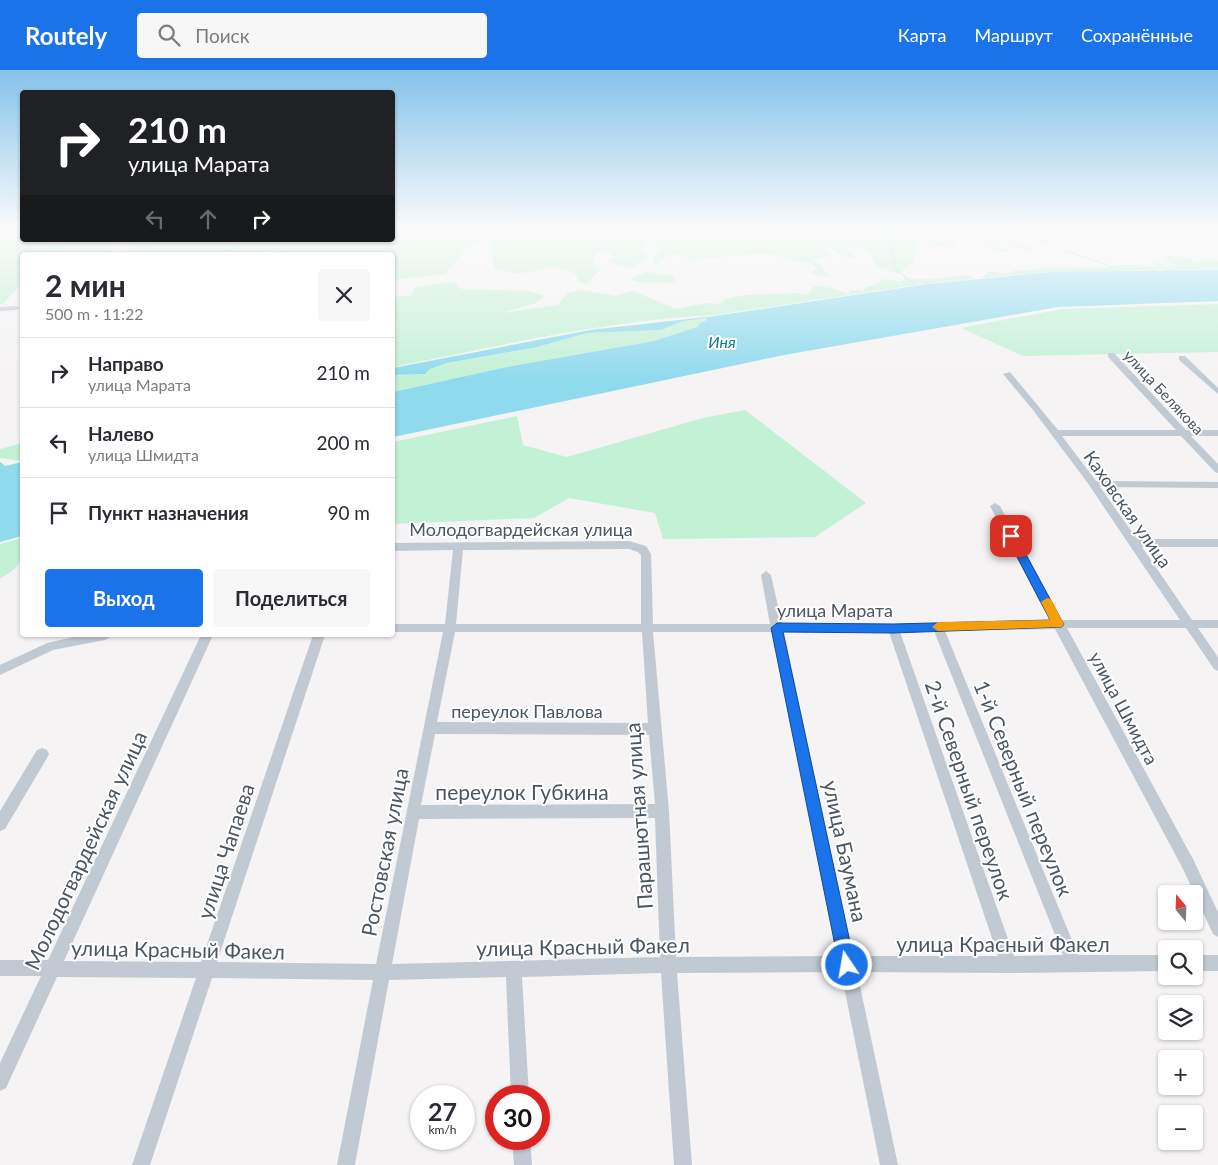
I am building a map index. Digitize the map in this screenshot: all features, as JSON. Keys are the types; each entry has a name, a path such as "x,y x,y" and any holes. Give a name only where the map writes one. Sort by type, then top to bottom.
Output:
{"street":[{"path":"0,309 16,308"},
{"name":"улица Белякова","path":"1111,355 1218,470"},
{"path":"1182,358 1218,392"},
{"name":"Каховская улица","path":"1007,374 1034,405 1092,484 1218,666"},
{"path":"1054,433 1218,433"},
{"path":"1092,484 1218,485"},
{"name":"улица Шмидта","path":"995,506 1188,864 1218,928"},
{"path":"1134,543 1218,543"},
{"name":"Молодогвардейская улица","path":"395,547 629,546 642,549 646,554"},
{"name":"Ростовская улица","path":"346,1165 412,812 450,628 458,547"},
{"name":"Парашютная улица","path":"646,554 647,628 662,811 668,965 683,1165"},
{"name":"улица Баумана","path":"766,575 889,1165"},
{"name":"улица Марата","path":"395,628 893,628 1058,624 1218,624"},
{"name":"1-й Северный переулок","path":"938,627 1074,964"},
{"name":"2-й Северный переулок","path":"893,628 1009,965"},
{"path":"0,670 51,646 96,637"},
{"name":"Молодогвардейская улица","path":"0,1082 206,637"},
{"name":"улица Чапаева","path":"142,1165 318,637"},
{"name":"переулок Павлова","path":"429,728 655,729"},
{"path":"0,824 42,754"},
{"name":"переулок Губкина","path":"412,812 662,811"},
{"name":"улица Красный Факел","path":"0,968 383,972 668,965 1158,963"},
{"path":"1203,963 1218,963"},
{"path":"514,968 519,1085"},
{"path":"521,1150 522,1165"}],"green space":[{"path":"0,278 20,278 20,285 3,304 0,304"},
{"path":"578,278 592,278 587,284 579,282"},
{"path":"675,278 676,283 637,282 630,279"},
{"path":"905,278 975,279 923,284 715,315 634,322 594,328 395,367 395,297 412,295 414,287 454,282 461,289 530,291 544,296 536,303 501,313 559,305 566,293 581,290 615,296 633,291 676,309 707,303 719,304 726,299 746,295 798,293 808,295 814,285 837,289 846,294 851,290 864,291 866,287 876,285 884,279 901,282"},
{"path":"1218,304 1218,352 1023,356 961,328 1062,309"},
{"path":"706,318 708,320 700,323 697,327 654,341 507,367 395,392 395,375 425,374 430,369 447,363 537,347 587,333 661,330 684,321"},
{"path":"745,410 866,503 815,537 663,539 655,513 569,498 534,518 395,524 395,442 517,416 523,445 567,457 703,418"},
{"path":"20,444 20,461 0,458 0,449"},
{"path":"20,539 19,562 12,571 0,578 0,544"}],"water":[{"name":"Иня","path":"990,278 1218,278 1218,301 1058,307 784,355 395,437 395,392 507,367 654,341 697,327 700,323 707,320 706,318 684,321 661,330 587,333 537,347 447,363 430,369 425,374 395,375 395,368 590,330 715,316 928,284"},
{"path":"0,462 5,466 20,462 20,537 0,542"}],"waterway":[{"path":"907,278 917,287"}],"slow traffic":[{"path":"938,627 1058,624 1047,602"}],"route":[{"path":"847,965 777,628 893,628 1058,624 1011,536"}]}
